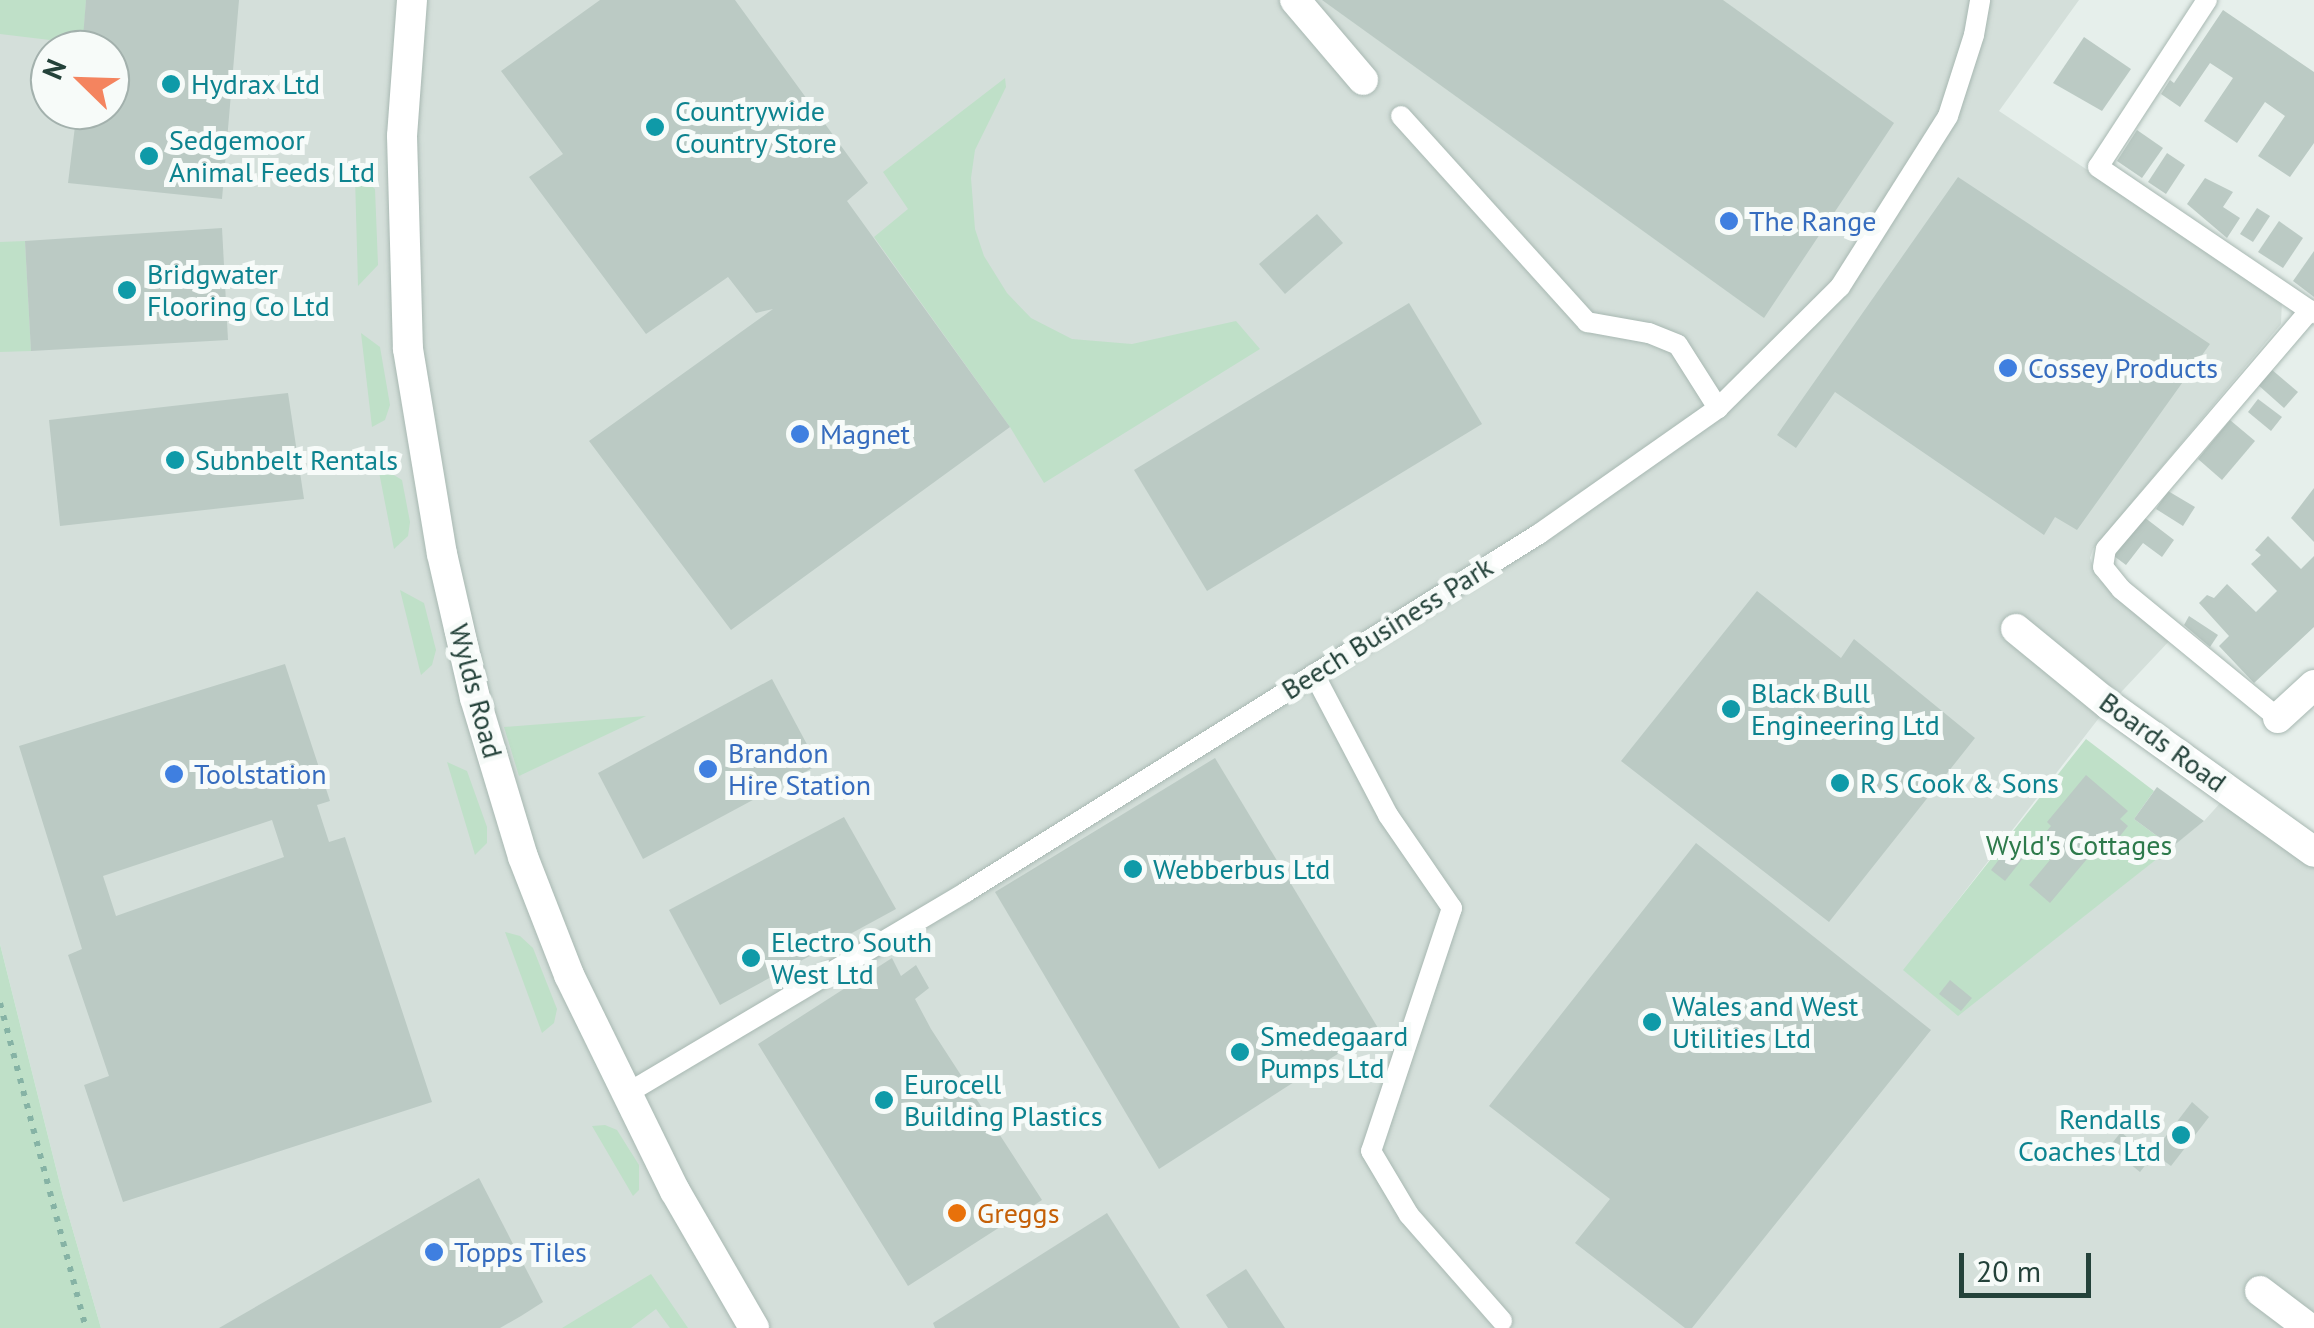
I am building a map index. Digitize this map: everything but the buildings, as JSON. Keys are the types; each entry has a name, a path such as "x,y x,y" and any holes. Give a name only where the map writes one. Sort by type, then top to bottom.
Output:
{"street":[{"name":"Wylds Road","path":"412,0 402,136 404,296 420,442 475,698 524,856 569,975 626,1094 754,1328"},
{"path":"1295,0 1363,80"},
{"name":"Boards Road","path":"2016,629 2109,705 2314,852"},
{"path":"2278,718 2314,685"},
{"path":"2260,1291 2309,1328"}],"lane":[{"name":"Beech Business Park","path":"626,1094 966,892 1539,534 1718,408 1840,287 1948,116 1974,35 1980,0"},
{"path":"2207,0 2098,166 2312,312 2106,549 2102,567 2121,589 2278,718"},
{"path":"1402,116 1587,322 1649,333 1678,345 1718,408"},
{"path":"1314,674 1388,816 1452,908 1371,1151 1409,1215 1502,1321"}],"path":[{"path":"0,1002 86,1328"}],"shaded area":[{"path":"0,0 2079,0 1999,111 2282,300 2281,324 2093,549 2090,558 2097,578 2172,638 2109,705 1904,970 1958,1015 2204,821 2231,791 2314,852 2314,1328 101,1328 63,1196 0,944"}],"green space":[{"path":"0,0 86,0 84,30 30,30 30,38 0,34"},
{"path":"1005,78 1006,87 975,150 971,178 975,229 984,256 1007,293 1031,318 1072,339 1132,344 1236,321 1260,349 1044,483 1010,427 874,237 908,209 883,172"},
{"path":"355,177 363,178 375,189 378,265 358,286"},
{"path":"25,241 31,351 0,352 0,242"},
{"path":"361,333 380,347 390,405 385,420 372,427"},
{"path":"379,472 389,472 402,480 410,522 408,536 394,549"},
{"path":"400,590 424,603 436,650 432,665 421,675"},
{"path":"646,716 519,776 504,727"},
{"name":"Wyld's Cottages","path":"2086,739 2154,791 2134,819 2172,847 1958,1016 1903,970"},
{"path":"447,762 467,771 487,827 487,843 475,855"},
{"path":"505,932 520,936 533,948 557,1009 554,1023 542,1033"},
{"path":"0,944 63,1196 101,1328 0,1328"},
{"path":"605,1125 617,1130 639,1165 639,1190 633,1196 592,1126"},
{"path":"651,1274 688,1328 670,1328 656,1309 631,1328 562,1328"}],"place":[{"name":"Hydrax Ltd","path":"171,84"},
{"name":"Countrywide Country Store","path":"655,127"},
{"name":"Sedgemoor Animal Feeds Ltd","path":"149,156"},
{"name":"The Range","path":"1729,221"},
{"name":"Bridgwater Flooring Co Ltd","path":"127,290"},
{"name":"Cossey Products","path":"2008,368"},
{"name":"Magnet","path":"800,434"},
{"name":"Subnbelt Rentals","path":"175,460"},
{"name":"Black Bull Engineering Ltd","path":"1731,709"},
{"name":"Brandon Hire Station","path":"708,769"},
{"name":"Toolstation","path":"174,774"},
{"name":"R S Cook & Sons","path":"1840,783"},
{"name":"Webberbus Ltd","path":"1133,869"},
{"name":"Electro South West Ltd","path":"751,958"},
{"name":"Wales and West Utilities Ltd","path":"1652,1022"},
{"name":"Smedegaard Pumps Ltd","path":"1240,1052"},
{"name":"Eurocell Building Plastics","path":"884,1100"},
{"name":"Rendalls Coaches Ltd","path":"2181,1135"},
{"name":"Greggs","path":"957,1213"},
{"name":"Topps Tiles","path":"434,1252"}]}
